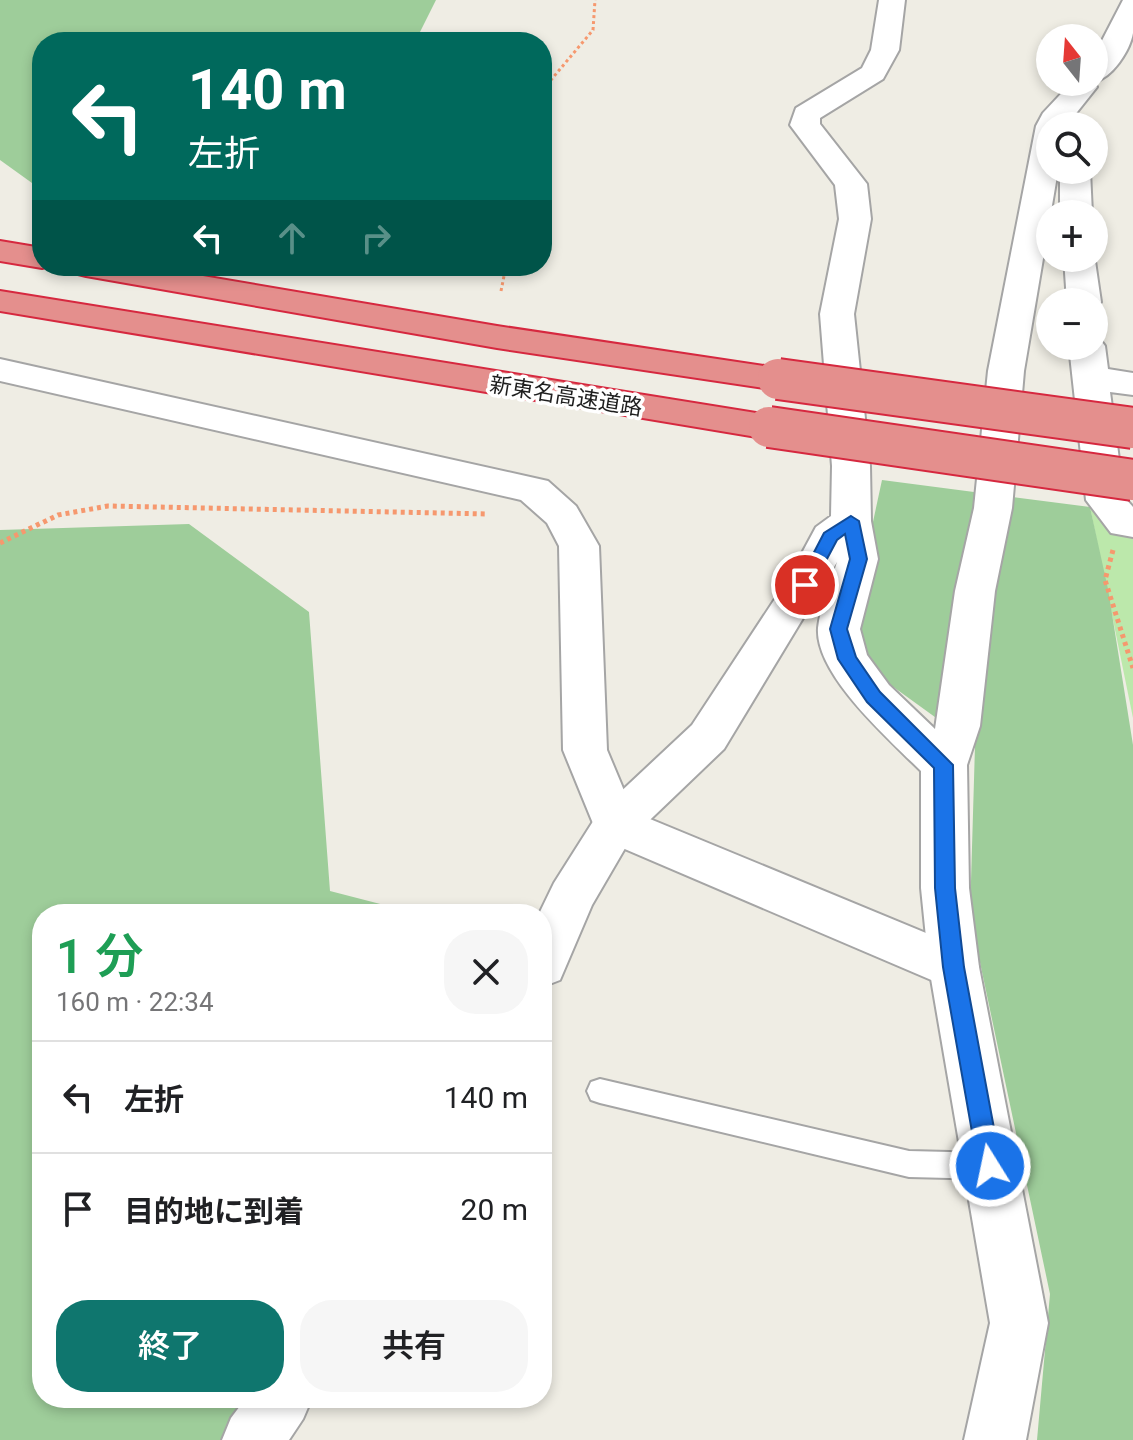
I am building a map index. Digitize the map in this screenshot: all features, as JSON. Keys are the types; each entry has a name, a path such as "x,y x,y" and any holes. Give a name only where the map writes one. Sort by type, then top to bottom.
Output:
{"highway":[{"path":"0,251 32,256"},
{"path":"144,276 497,337 1133,428"},
{"name":"新東名高速道路","path":"0,301 769,427 1133,480"}],"street":[{"path":"892,0 885,50 873,73 806,114 805,125 851,184 855,219 837,314 851,466 851,521 858,559 839,629 847,659 874,697 944,765"},
{"path":"1108,56 1133,5"},
{"path":"1059,112 1074,96"},
{"path":"995,1440 1019,1323 954,967 945,888 944,765 958,726 975,591 993,508 1006,371 1041,184"},
{"path":"1088,362 1133,384"},
{"path":"1088,362 1105,500 1127,521"},
{"path":"0,370 534,490 562,515 579,546 585,750 615,825 954,967"},
{"path":"552,942 571,897 615,825 708,737 805,585 830,537 851,521"},
{"path":"253,1440 275,1408"}],"lane":[{"path":"600,1091 909,1164 990,1166"}],"path":[{"path":"552,79 593,30 595,0"},
{"path":"501,291 504,276"},
{"path":"0,543 33,530 58,515 108,506 562,515"},
{"path":"1127,521 1105,580 1133,668"}],"green space":[{"path":"0,0 436,0 420,32 32,32 32,183 0,160"},
{"path":"882,480 1090,507 1108,589 1133,745 1133,1440 1037,1440 1050,1294 970,915 975,746 845,652"},
{"path":"1090,507 1133,514 1133,718"},
{"path":"189,524 309,612 330,891 380,904 32,904 32,1408 248,1408 225,1440 0,1440 0,530"}],"route":[{"path":"805,585 830,537 851,521 858,559 839,629 847,659 874,697 944,765 945,888 954,967 990,1166"}]}
